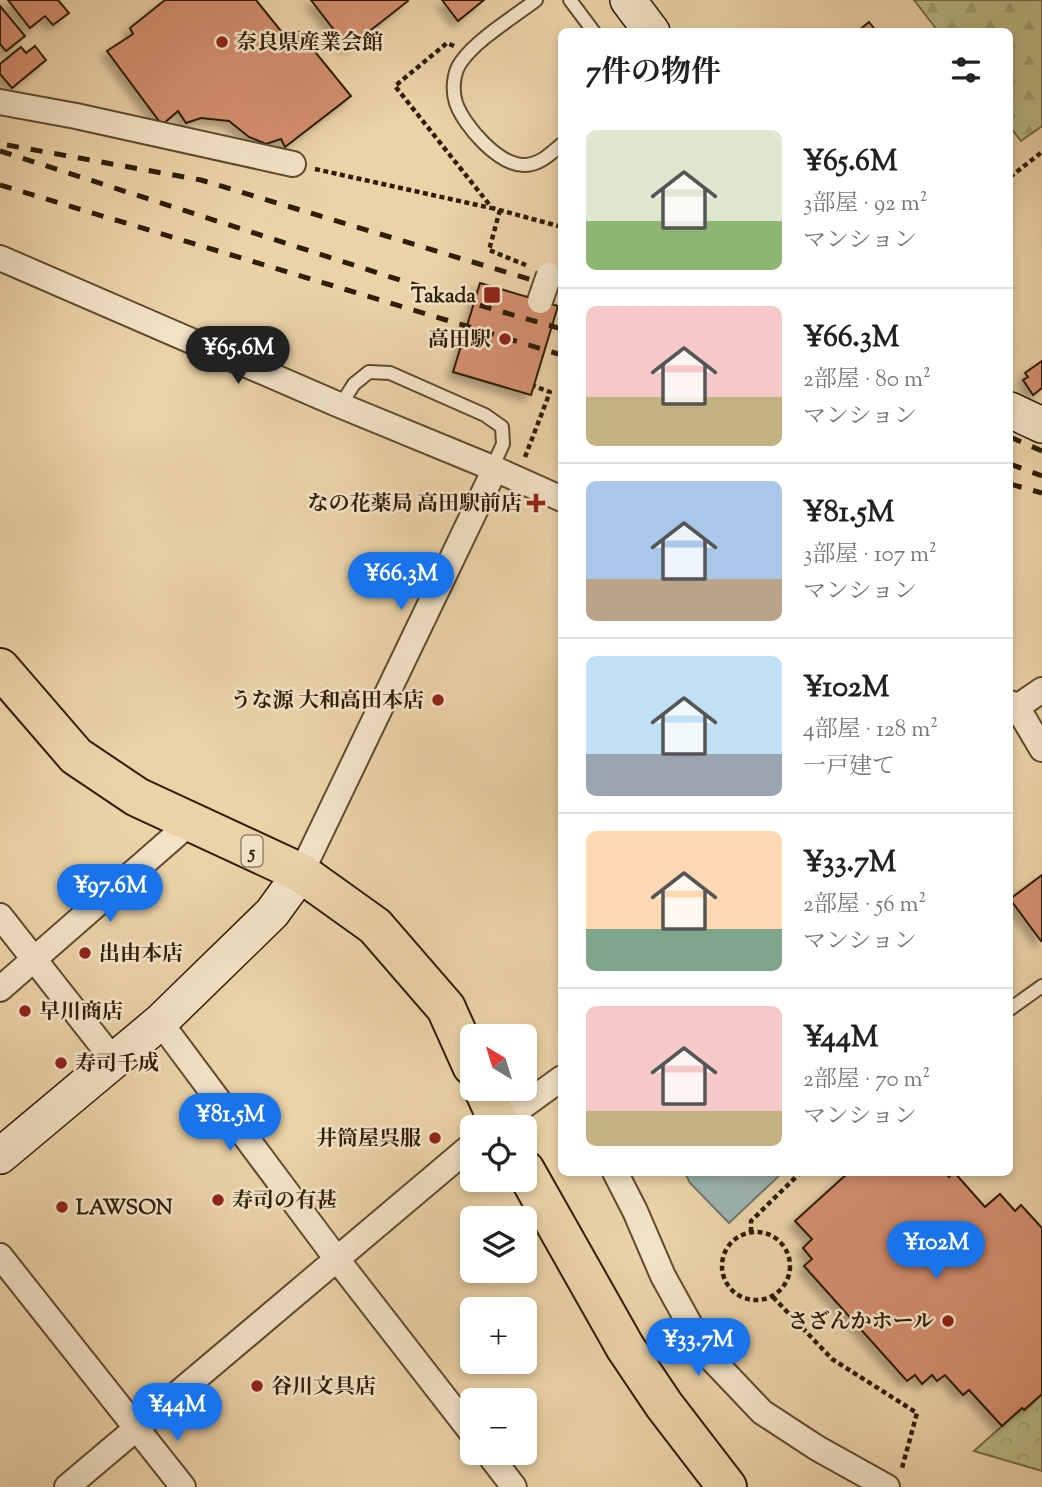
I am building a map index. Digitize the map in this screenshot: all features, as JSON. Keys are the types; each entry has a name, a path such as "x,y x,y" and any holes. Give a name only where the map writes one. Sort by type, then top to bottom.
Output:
{"main road":[{"name":"5","path":"0,668 76,756 136,797 301,873 375,926 446,1008 460,1039"},
{"path":"537,1191 625,1347 664,1405 727,1487"}],"street":[{"path":"628,0 649,28"},
{"path":"0,102 102,121 293,164"},
{"path":"0,258 558,497"},
{"path":"540,301 549,275"},
{"path":"1013,411 1042,425"},
{"path":"0,1156 160,1022 272,913 301,873 493,468"},
{"path":"1042,691 1013,705 1042,749"},
{"path":"0,989 191,822"},
{"path":"0,916 114,1062"},
{"path":"160,1022 336,1258 460,1418"},
{"path":"511,1115 558,1081"},
{"path":"67,1487 460,1156"},
{"path":"617,1176 663,1276 705,1352 761,1412 817,1448 893,1481"},
{"path":"0,1256 183,1487"},
{"path":"497,1465 514,1487"}],"lane":[{"path":"536,0 478,45 461,62 456,75 455,101 460,112 490,150 505,162 524,165 534,163 544,160 558,148"},
{"path":"570,0 591,28"},
{"path":"340,406 354,384 369,372 390,373 485,415 502,428 503,444 493,468"},
{"path":"1013,1007 1042,986"}],"path":[{"path":"1013,175 1042,152"},
{"path":"293,164 492,208"},
{"path":"500,210 489,250 549,275"},
{"path":"524,461 550,392 534,386"},
{"path":"751,1232 751,1221 797,1176"},
{"path":"751,1232 768,1233 781,1241 790,1255 791,1271 785,1286 773,1297 756,1301 739,1297 727,1285 721,1269 724,1252 735,1238 751,1232"},
{"path":"773,1297 832,1359 917,1413 893,1481"}],"green space":[{"path":"914,0 1042,0 1042,126 1021,141 1013,131 1013,28 936,28"},
{"path":"1042,1394 1042,1471 974,1451 1022,1408 1025,1410"}],"water":[{"path":"686,1176 779,1176 729,1223"}],"building":[{"path":"8,0 58,0 69,13 53,25 45,16 30,28"},
{"path":"165,0 256,0 289,41 299,32 351,96 285,147 281,139 266,144 249,137 229,121 201,118 186,123 178,111 162,125 107,51 133,34 130,28"},
{"path":"311,0 407,0 408,1 348,48"},
{"path":"442,0 484,0 458,21"},
{"path":"0,6 25,36 6,51 0,44"},
{"path":"869,22 874,28 862,28"},
{"path":"35,46 46,60 12,88 0,74 0,64 21,47 26,53"},
{"name":"高田駅","path":"480,283 558,306 531,395 453,372"},
{"path":"1042,361 1042,388 1033,395 1023,380 1028,377 1025,373"},
{"path":"1042,875 1041,941 1013,903 1013,897"},
{"name":"さざんかホール","path":"845,1176 958,1176 985,1207 1000,1194 1015,1211 1021,1205 1042,1228 1042,1394 1002,1426 969,1390 963,1395 945,1375 937,1381 932,1375 922,1384 915,1375 907,1381 804,1266 812,1259 803,1248 812,1239 795,1221"}],"railway":[{"path":"7,145 201,180 558,288"},
{"path":"0,151 468,302 558,328"},
{"path":"0,185 558,354"},
{"path":"1013,438 1042,451"},
{"path":"1013,465 1042,476"},
{"path":"1013,485 1042,493"}],"place":[{"name":"奈良県産業会館","path":"222,42"},
{"name":"Takada","path":"492,295"},
{"name":"高田駅","path":"505,339"},
{"name":"なの花薬局 高田駅前店","path":"536,503"},
{"name":"うな源 大和高田本店","path":"438,700"},
{"name":"出由本店","path":"85,953"},
{"name":"早川商店","path":"25,1011"},
{"name":"寿司千成","path":"61,1063"},
{"name":"井筒屋呉服","path":"435,1138"},
{"name":"寿司の有甚","path":"218,1200"},
{"name":"LAWSON","path":"62,1207"},
{"name":"さざんかホール","path":"948,1321"},
{"name":"谷川文具店","path":"257,1386"}]}
